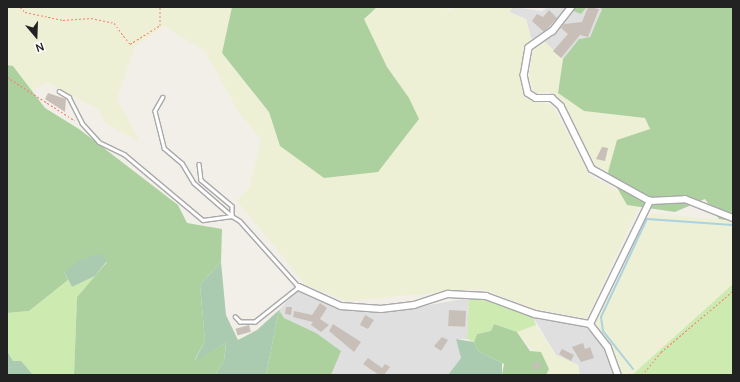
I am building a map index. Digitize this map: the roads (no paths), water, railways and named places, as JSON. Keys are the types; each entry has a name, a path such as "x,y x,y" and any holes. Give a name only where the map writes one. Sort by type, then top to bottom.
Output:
{"street":[{"path":"572,7 553,31 529,48 524,75 528,93 536,98 552,98 560,106 592,169 650,201 685,199 733,218"},
{"path":"590,324 650,201"},
{"path":"299,287 341,306 381,308 414,305 448,294 486,296 535,314 590,324 608,347 618,375"}],"lane":[{"path":"59,90 69,96 82,123 99,142 124,154 203,220 232,216"},
{"path":"163,97 155,110 164,148 182,163 194,184 232,216 299,287 255,322 240,322 235,317"},
{"path":"199,164 201,180 232,206 232,216"}],"waterway":[{"path":"633,369 603,331 601,317 647,219 733,225"}]}
